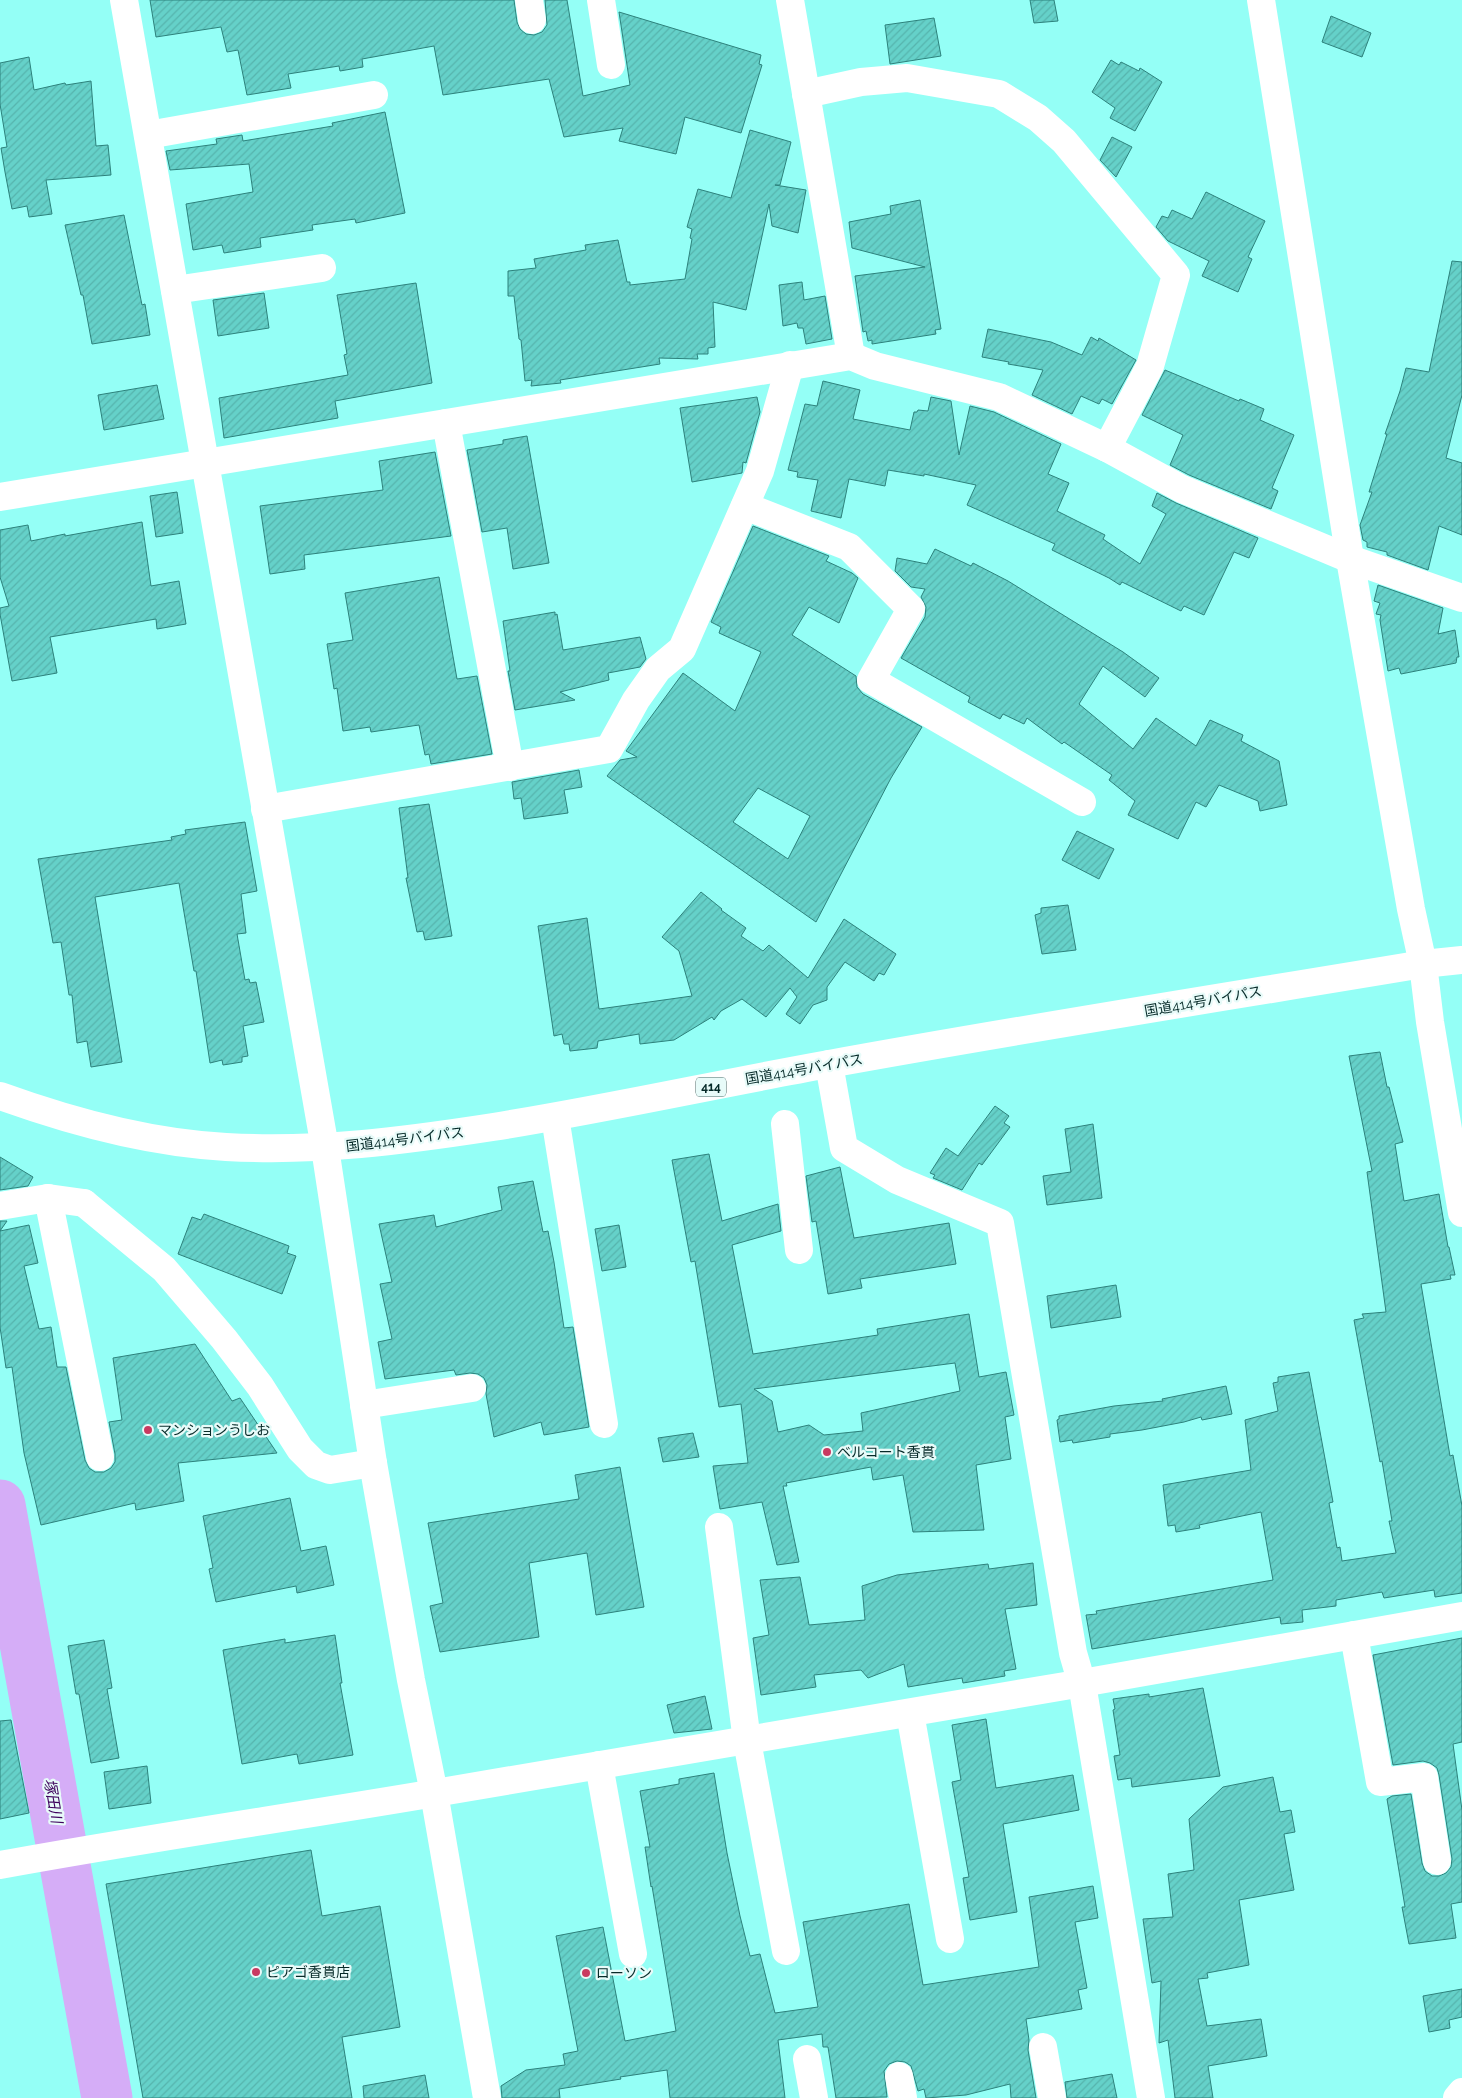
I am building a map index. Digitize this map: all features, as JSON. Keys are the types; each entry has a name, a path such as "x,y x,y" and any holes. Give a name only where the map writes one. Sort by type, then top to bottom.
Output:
{"main road":[{"path":"124,0 206,463 264,809 325,1148 373,1463 411,1680 434,1793 486,2098"},
{"path":"601,0 610,65"},
{"path":"790,0 851,356"},
{"path":"1260,0 1350,559 1411,909 1423,964 1430,1022 1462,1213"},
{"path":"806,94 861,82 907,78 949,84 998,94 1038,118 1064,141 1176,275 1150,366 1107,448"},
{"path":"148,135 374,95"},
{"path":"175,290 322,268"},
{"path":"0,497 851,356 875,366 999,397 1107,448 1182,489 1350,559 1462,598"},
{"path":"264,809 609,749 636,700 658,669 682,649 760,471 790,365"},
{"path":"446,423 510,766"},
{"path":"745,506 848,547 911,609 871,680 1082,802"},
{"name":"国道414号バイパス","path":"0,1096 89,1124 177,1142 224,1147 325,1148 407,1140 555,1117 829,1064 1423,964 1462,960"},
{"path":"829,1064 844,1148 897,1180 1000,1223 1073,1652 1082,1684 1151,2098"},
{"path":"555,1117 604,1424"},
{"path":"785,1124 799,1250"},
{"path":"0,1206 48,1198 84,1204 164,1269 224,1339 260,1386 300,1449 316,1465 330,1470 373,1463"},
{"path":"48,1198 100,1457"},
{"path":"364,1404 472,1388"},
{"path":"719,1527 747,1740 786,1951"},
{"path":"0,1864 86,1848 434,1793 1082,1684 1462,1616"},
{"path":"1354,1635 1380,1782 1424,1777 1437,1861"},
{"path":"910,1713 950,1939"},
{"path":"599,1765 633,1954"},
{"path":"1043,2047 1052,2098"},
{"path":"807,2060 814,2098"},
{"path":"1457,2098 1462,2092"}],"building":[{"path":"150,0 514,0 517,22 520,29 526,34 534,35 542,32 547,25 545,0 567,0 583,96 630,85 619,12 761,55 759,64 762,65 741,133 685,117 676,154 619,141 623,128 564,137 549,79 443,95 434,46 362,59 363,67 340,71 339,66 288,74 291,88 247,95 238,50 227,52 221,27 156,37"},
{"path":"1030,0 1054,0 1058,21 1034,23"},
{"path":"1331,16 1371,33 1362,57 1322,42"},
{"path":"934,18 941,56 890,64 885,25"},
{"path":"29,57 34,90 65,83 66,85 91,81 96,146 108,145 111,175 46,180 52,214 29,217 27,206 12,209 5,172 1,148 7,147 0,104 0,63"},
{"path":"1111,60 1119,65 1121,62 1139,71 1140,68 1162,82 1135,131 1110,118 1115,108 1092,92"},
{"path":"385,112 405,213 356,223 355,219 312,225 313,230 260,238 261,247 224,253 222,245 193,250 186,204 253,192 249,164 170,170 166,151 217,144 216,139 242,135 243,141 333,126 332,123"},
{"path":"750,130 791,142 780,185 775,185 806,190 798,233 772,226 769,204 746,310 713,302 715,347 708,348 708,354 697,354 698,359 659,358 660,364 560,380 561,383 531,386 532,380 525,381 514,296 508,296 508,271 536,268 534,259 586,250 585,245 618,240 627,282 630,282 630,285 685,279 692,239 690,238 692,229 687,227 698,189 731,198"},
{"path":"1112,137 1132,147 1116,177 1100,160"},
{"path":"1206,192 1265,221 1248,257 1252,259 1238,292 1202,276 1209,261 1168,241 1156,227 1162,216 1168,218 1172,210 1192,219"},
{"path":"920,200 941,329 935,330 936,334 872,344 872,340 868,341 866,331 863,332 855,276 925,267 852,248 849,222 891,214 890,206"},
{"path":"124,215 142,305 145,304 150,335 92,344 83,295 81,295 65,225"},
{"path":"1452,261 1462,262 1462,395 1446,458 1462,463 1462,535 1439,526 1428,570 1387,555 1387,552 1367,547 1367,542 1363,540 1360,525 1372,492 1369,492 1406,368 1429,372"},
{"path":"802,282 804,300 825,296 832,339 806,344 803,328 798,328 797,323 783,326 779,285"},
{"path":"416,283 432,383 335,401 338,418 224,438 219,398 348,375 344,355 347,354 337,295"},
{"path":"264,293 269,328 218,336 213,300"},
{"path":"988,329 1051,342 1082,355 1091,337 1098,341 1099,338 1136,360 1112,404 1102,399 1099,404 1081,396 1072,414 1032,395 1043,370 982,357"},
{"path":"1165,370 1239,401 1240,399 1264,409 1260,420 1294,435 1272,488 1278,491 1271,509 1189,475 1170,465 1183,435 1142,415"},
{"path":"823,381 860,390 853,419 910,430 914,412 918,410 928,411 931,397 951,401 959,455 970,406 994,412 1061,444 1048,474 1069,483 1057,511 1105,535 1103,539 1140,564 1166,514 1152,506 1157,493 1258,538 1249,558 1234,552 1204,615 1184,606 1181,611 1122,582 1120,585 1052,550 1055,544 967,505 976,485 924,474 924,476 888,470 885,486 849,479 841,518 811,511 818,480 797,477 798,472 788,470 805,404 817,406"},
{"path":"157,385 164,419 104,430 98,395"},
{"path":"757,397 760,412 746,463 743,462 742,473 692,482 680,408"},
{"path":"527,436 549,563 513,569 507,528 482,532 467,450 503,444 503,440"},
{"path":"435,452 451,536 304,555 305,569 270,574 260,506 383,490 379,461"},
{"path":"177,492 183,533 156,537 150,496"},
{"path":"142,522 151,586 179,581 186,624 157,629 156,619 50,637 57,673 12,681 0,614 0,608 9,606 0,577 0,530 28,525 31,541"},
{"path":"753,526 829,556 826,561 852,573 858,578 839,623 809,607 792,635 856,676 857,687 863,694 922,727 891,778 816,922 607,776 620,760 637,757 626,751 683,673 735,711 761,652 719,633 721,627 711,622","holes":["758,788 810,816 788,859 733,822"]},
{"path":"935,549 971,566 973,563 1008,581 1123,652 1159,678 1145,697 1103,666 1079,704 1133,749 1156,718 1196,746 1210,720 1243,735 1241,741 1279,761 1287,805 1260,811 1258,801 1219,785 1206,807 1196,802 1178,839 1128,815 1135,801 1109,780 1112,775 1064,742 1062,744 1027,718 1024,724 1003,714 1000,719 968,702 970,697 901,658 925,617 926,607 921,597 925,589 911,587 895,571 897,558 927,564"},
{"path":"439,577 457,679 477,676 492,754 431,764 429,754 425,755 419,725 371,732 370,727 343,731 337,688 334,689 327,644 353,640 345,593"},
{"path":"1378,585 1443,608 1438,634 1455,630 1459,657 1457,657 1456,663 1401,674 1399,668 1388,671 1380,620 1381,615 1376,614 1380,603 1374,601"},
{"path":"555,612 555,615 557,614 563,650 640,637 646,659 640,667 608,673 609,680 560,692 575,700 515,710 508,671 510,671 503,621"},
{"path":"579,770 582,787 564,790 568,813 524,819 521,798 514,799 512,782"},
{"path":"429,804 452,936 425,940 423,931 417,932 406,878 408,878 399,808"},
{"path":"245,822 257,891 241,894 246,933 237,934 245,980 249,979 250,983 256,982 264,1022 243,1026 248,1056 242,1057 242,1062 223,1065 222,1060 210,1063 196,971 194,971 179,883 95,897 122,1062 91,1067 87,1041 77,1043 72,995 69,995 61,942 53,943 38,859 172,840 171,837 186,834 185,830"},
{"path":"1077,831 1114,849 1099,879 1062,860"},
{"path":"701,892 721,910 746,928 741,936 763,951 769,945 808,978 844,919 896,954 884,975 879,973 874,981 845,962 827,987 827,1000 813,1005 800,1024 786,1014 797,997 790,988 766,1017 742,999 721,1011 714,1020 712,1017 674,1040 640,1044 639,1034 598,1041 597,1048 570,1051 569,1044 564,1044 562,1034 554,1036 538,926 587,918 599,1009 692,996 679,951 662,937"},
{"path":"1068,905 1076,950 1042,954 1035,915 1041,913 1041,908"},
{"path":"1380,1052 1387,1087 1389,1087 1403,1142 1395,1144 1404,1201 1439,1194 1455,1275 1450,1275 1451,1279 1421,1284 1450,1456 1453,1455 1462,1506 1462,1593 1435,1597 1434,1590 1384,1598 1382,1592 1336,1600 1336,1606 1302,1610 1303,1622 1281,1624 1280,1617 1092,1649 1086,1615 1097,1614 1096,1611 1273,1580 1261,1512 1199,1525 1200,1528 1176,1532 1175,1525 1168,1526 1163,1485 1251,1470 1245,1420 1278,1411 1273,1383 1278,1382 1278,1377 1309,1372 1333,1502 1329,1503 1337,1548 1340,1547 1342,1561 1396,1553 1389,1521 1392,1521 1382,1461 1380,1462 1354,1320 1364,1318 1362,1314 1386,1312 1367,1172 1372,1171 1349,1056"},
{"path":"995,1106 1009,1116 1004,1123 1010,1127 982,1165 979,1163 962,1190 933,1178 935,1175 930,1173 946,1148 958,1156"},
{"path":"1093,1124 1102,1198 1047,1205 1043,1176 1071,1172 1065,1129"},
{"path":"709,1154 722,1221 778,1204 781,1231 732,1245 753,1354 878,1335 877,1329 969,1314 979,1377 1006,1372 1014,1415 1005,1417 1011,1459 976,1465 984,1530 913,1532 903,1475 873,1480 871,1467 786,1483 787,1486 783,1486 799,1562 777,1565 762,1502 720,1509 713,1466 748,1463 741,1404 719,1407 695,1261 691,1262 672,1160","holes":["955,1363 960,1391 861,1413 863,1431 824,1435 809,1425 778,1432 772,1401 754,1389"]},
{"path":"0,1157 33,1177 28,1186 0,1190"},
{"path":"840,1167 854,1238 949,1223 956,1264 860,1279 862,1288 828,1294 816,1221 812,1222 806,1176"},
{"path":"533,1181 543,1232 548,1231 564,1328 573,1327 589,1427 544,1435 541,1422 494,1437 486,1394 487,1385 484,1378 478,1374 456,1375 454,1370 385,1379 378,1342 392,1339 380,1284 392,1282 379,1224 434,1215 436,1227 502,1210 498,1187"},
{"path":"204,1214 289,1246 287,1253 296,1256 282,1294 178,1254 192,1217 201,1220"},
{"path":"0,1221 7,1221 0,1231"},
{"path":"29,1225 38,1263 24,1266 39,1329 51,1327 57,1367 66,1367 85,1460 89,1468 95,1472 104,1472 111,1468 115,1462 109,1422 122,1420 113,1358 195,1344 232,1401 240,1398 277,1453 178,1463 184,1501 136,1510 135,1503 41,1525 24,1453 12,1367 6,1368 0,1327 0,1231"},
{"path":"619,1225 626,1267 602,1271 595,1229"},
{"path":"1116,1285 1121,1317 1051,1328 1047,1296"},
{"path":"1226,1386 1232,1414 1202,1420 1201,1417 1142,1430 1110,1434 1110,1437 1073,1443 1072,1440 1060,1442 1057,1420 1059,1416 1114,1406 1163,1401 1162,1399"},
{"path":"693,1433 699,1457 663,1462 658,1438"},
{"path":"620,1467 644,1607 596,1615 587,1553 529,1563 539,1637 440,1652 430,1606 443,1603 428,1523 579,1499 575,1475"},
{"path":"290,1498 301,1551 326,1546 334,1585 297,1593 296,1586 216,1602 209,1569 213,1568 203,1516"},
{"path":"1033,1563 1037,1605 1005,1609 1016,1669 1004,1671 1005,1676 963,1683 962,1678 908,1687 904,1664 868,1678 861,1670 814,1675 816,1687 761,1695 753,1638 769,1635 760,1580 800,1577 809,1625 865,1620 862,1586 897,1575 988,1564 989,1569"},
{"path":"335,1635 342,1683 340,1683 353,1755 299,1764 297,1754 242,1764 223,1650 285,1639 285,1643"},
{"path":"1462,1638 1462,1742 1453,1744 1462,1810 1462,1902 1451,1904 1456,1938 1409,1944 1402,1907 1405,1907 1387,1799 1392,1796 1411,1794 1422,1863 1425,1871 1432,1876 1446,1873 1451,1867 1452,1859 1437,1768 1423,1761 1393,1765 1373,1655"},
{"path":"104,1640 112,1688 107,1689 119,1758 91,1763 79,1694 76,1694 68,1646"},
{"path":"1203,1688 1220,1776 1132,1787 1131,1778 1118,1780 1114,1756 1120,1755 1113,1699 1149,1694 1149,1697"},
{"path":"705,1696 712,1729 674,1733 667,1705"},
{"path":"986,1719 996,1788 1073,1775 1079,1810 1003,1824 1017,1912 970,1920 963,1878 969,1877 952,1782 961,1780 952,1725"},
{"path":"11,1720 29,1813 0,1819 0,1721"},
{"path":"147,1766 151,1803 109,1809 104,1772"},
{"path":"714,1773 727,1853 750,1956 760,1954 775,2013 818,2007 803,1922 909,1904 923,1985 1039,1967 1029,1897 1093,1886 1098,1918 1075,1922 1087,1988 1078,1990 1082,2009 1026,2019 1029,2040 1028,2050 1036,2098 1011,2098 1010,2084 966,2095 926,2098 924,2089 918,2091 911,2066 905,2062 897,2061 889,2064 884,2071 887,2097 836,2098 828,2047 823,2047 822,2034 778,2040 785,2098 670,2098 667,2070 559,2089 560,2098 502,2098 501,2086 526,2070 565,2065 563,2054 578,2051 556,1936 603,1927 625,2041 676,2031 645,1847 650,1847 640,1791 679,1784 679,1779"},
{"path":"1273,1777 1280,1812 1291,1810 1295,1832 1284,1834 1294,1890 1239,1900 1249,1965 1207,1973 1208,1978 1198,1979 1207,2026 1261,2019 1267,2056 1208,2066 1213,2098 1175,2098 1168,2040 1159,2043 1161,1981 1152,1983 1143,1919 1173,1917 1168,1874 1194,1870 1189,1819 1223,1787"},
{"name":"ピアゴ香貫店","path":"311,1850 322,1916 380,1906 400,2027 342,2037 352,2098 143,2098 106,1884"},
{"path":"1462,1989 1462,2017 1449,2020 1450,2028 1429,2032 1423,1996"},
{"path":"1112,2074 1117,2098 1067,2098 1065,2082"},
{"path":"425,2075 429,2098 364,2098 363,2086"}],"waterway":[{"name":"塚田川","path":"0,1505 107,2098"}],"place":[{"name":"マンションうしお","path":"148,1430"},
{"name":"ベルコート香貫","path":"827,1452"},
{"name":"ピアゴ香貫店","path":"256,1972"},
{"name":"ローソン","path":"586,1973"}]}
